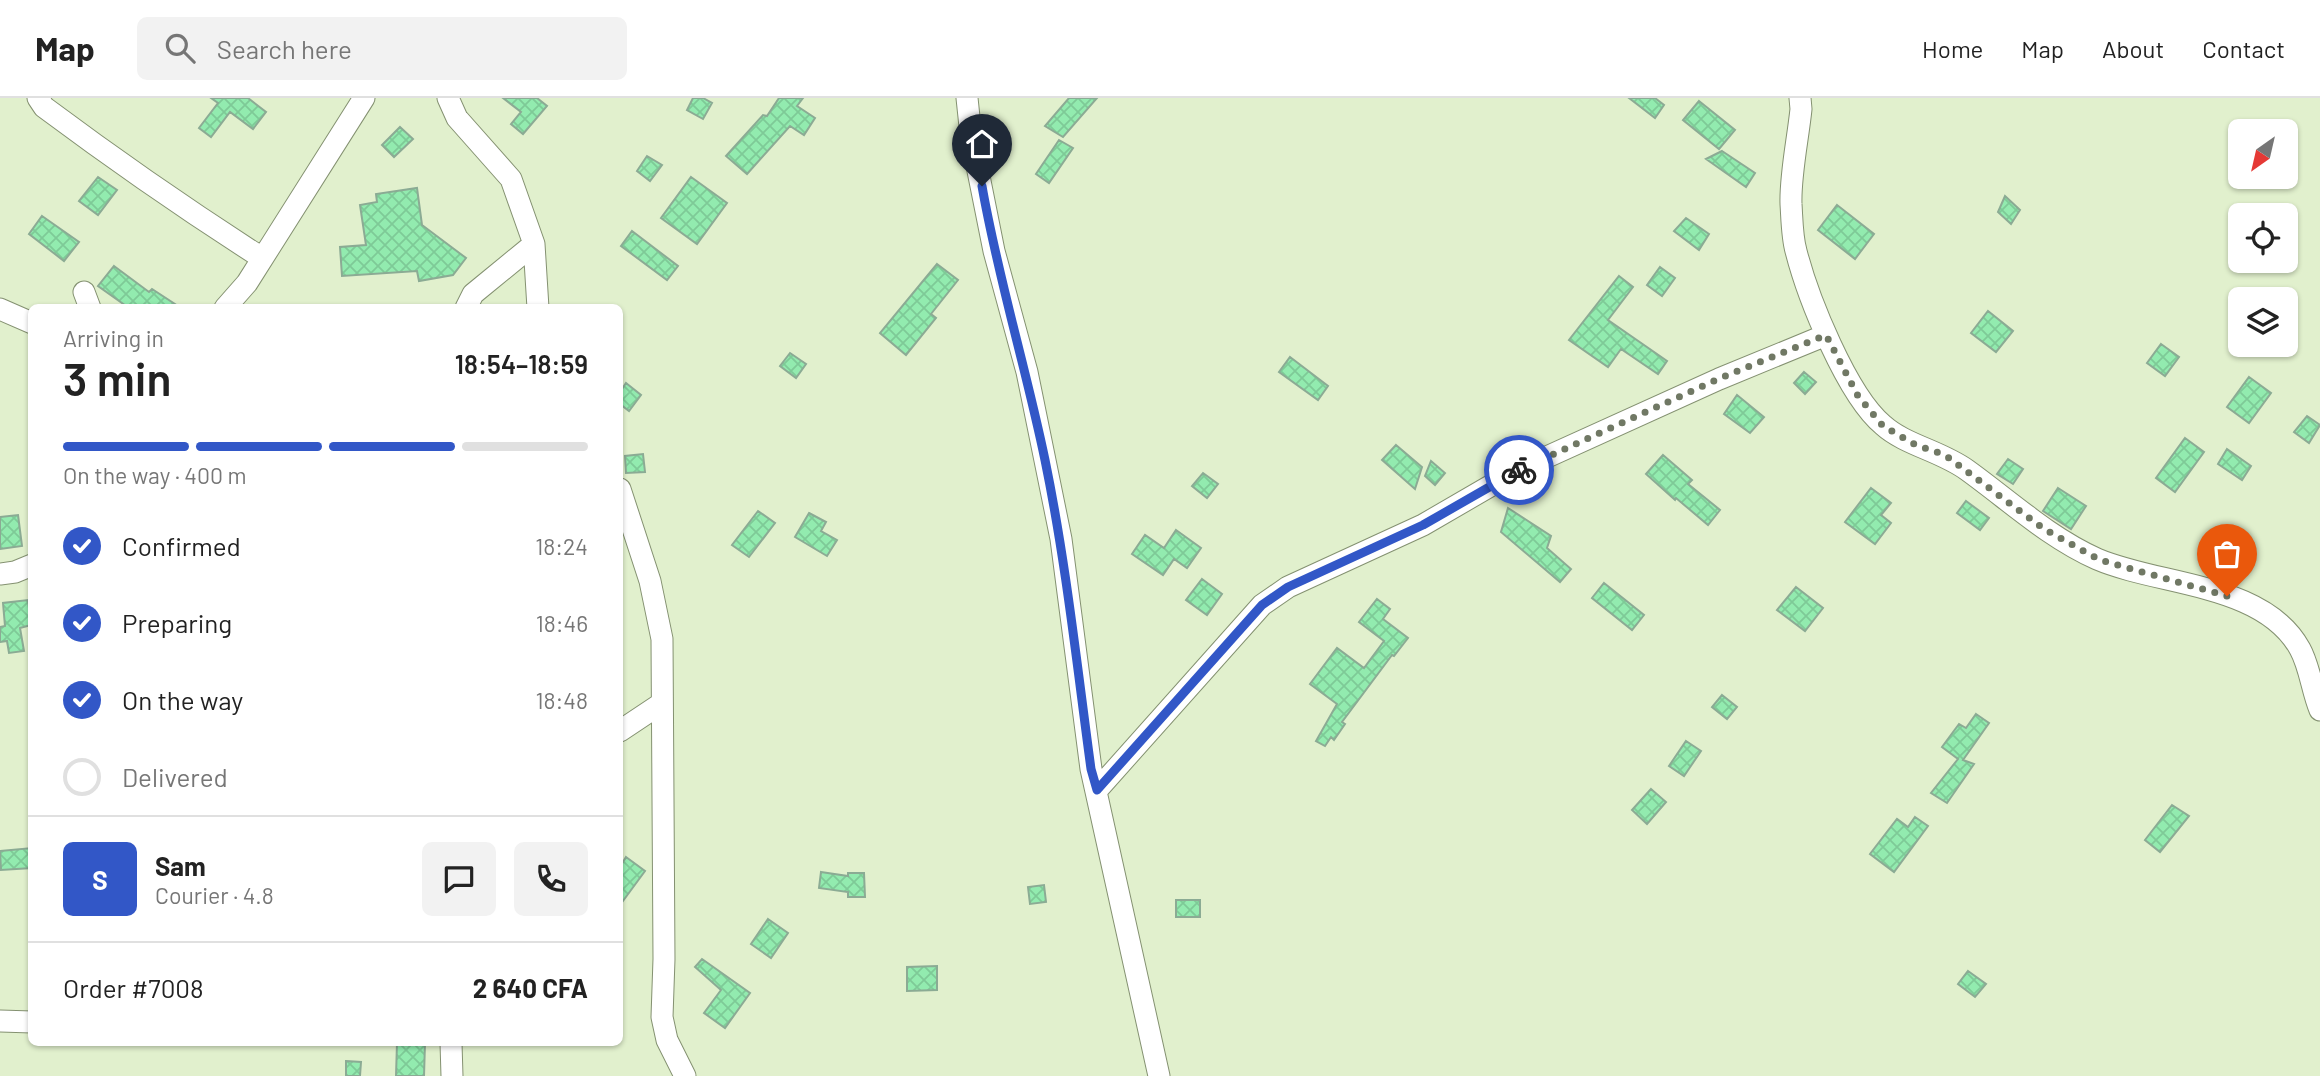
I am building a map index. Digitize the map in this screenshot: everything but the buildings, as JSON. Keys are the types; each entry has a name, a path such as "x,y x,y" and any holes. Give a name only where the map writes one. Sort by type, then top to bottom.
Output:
{"street":[{"path":"38,98 44,107 97,147 170,199 262,258"},
{"path":"229,304 247,283 365,98"},
{"path":"448,98 457,118 511,179 534,244 538,304"},
{"path":"967,98 971,136 993,251 1027,372 1061,539 1091,769 1159,1076"},
{"path":"1800,98 1791,201 1796,250 1826,335 1858,396 1883,426 1916,445 1945,455 2044,529 2100,560 2227,596 2273,617 2300,649 2320,710"},
{"path":"468,304 473,294 534,244"},
{"path":"0,309 28,321"},
{"path":"1097,790 1262,605 1288,587 1423,525 1516,471 1718,379 1826,335"},
{"path":"623,498 650,581 662,639 662,1017 667,1040 685,1076"},
{"path":"0,574 28,567"},
{"path":"623,729 662,703"},
{"path":"0,1021 28,1021"},
{"path":"451,1046 452,1076"}],"way so far":[{"path":"1519,470 1718,379 1826,335 1858,396 1883,426 1916,445 1945,455 2044,529 2100,560 2227,596"}],"route":[{"path":"982,186 993,251 1027,372 1061,539 1091,769 1097,790 1262,605 1288,587 1423,525 1519,470"}]}
